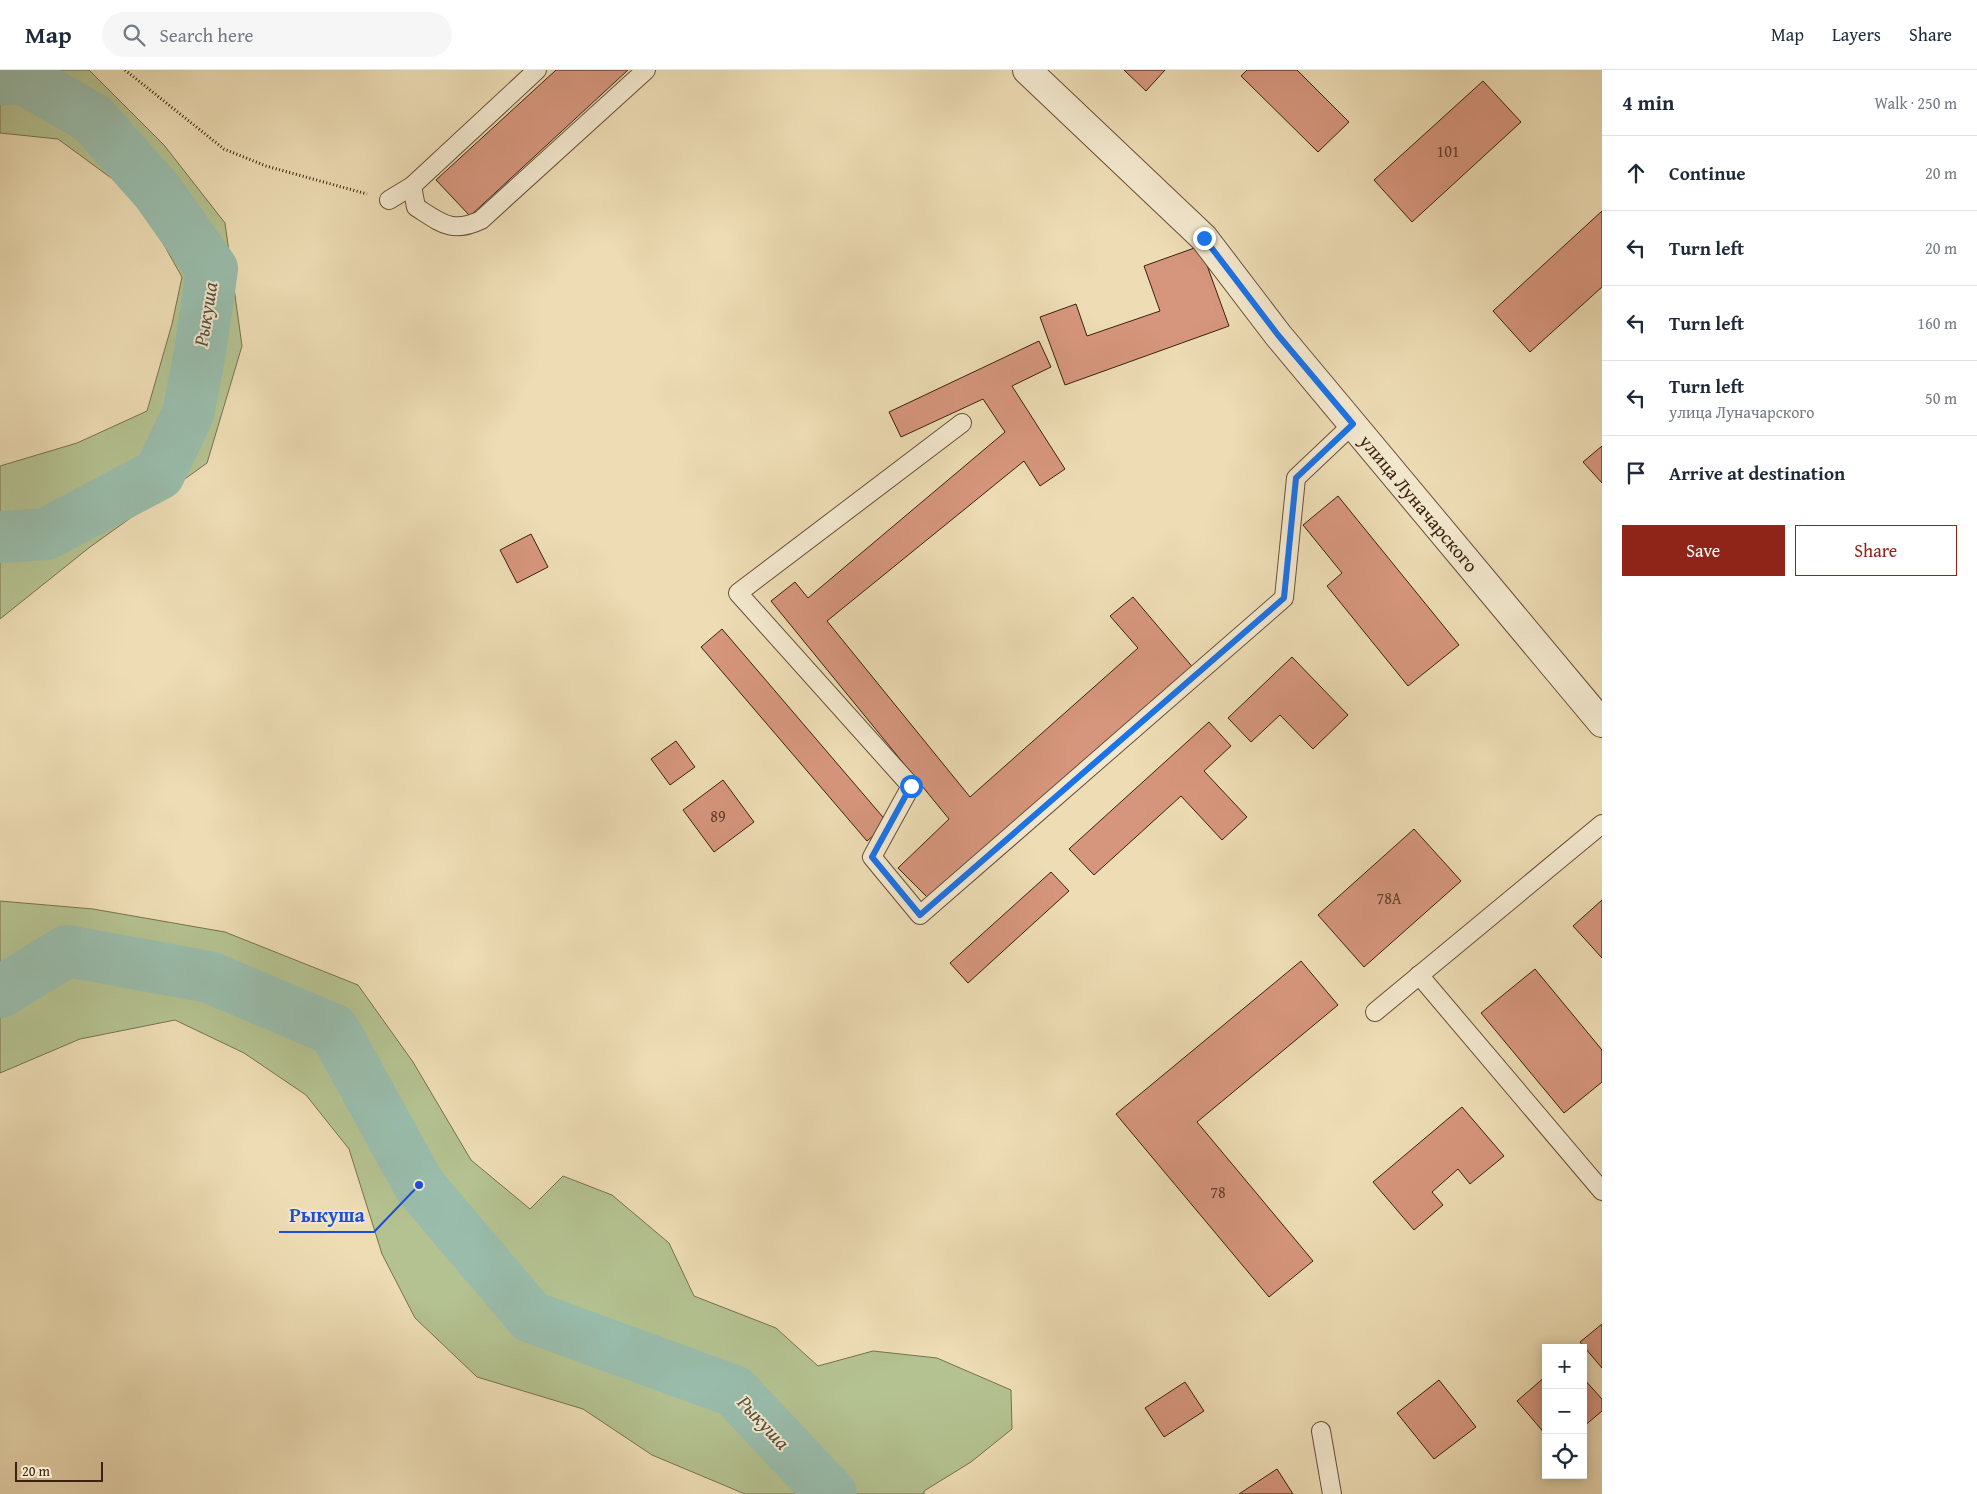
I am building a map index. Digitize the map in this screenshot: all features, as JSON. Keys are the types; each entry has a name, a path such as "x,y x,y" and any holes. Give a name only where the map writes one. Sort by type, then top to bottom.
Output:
{"street":[{"name":"улица Луначарского","path":"1027,70 1204,238 1278,335 1602,723"}],"lane":[{"path":"389,200 412,186 537,70"},
{"path":"412,186 416,207 442,223 465,228 482,220 646,70"},
{"path":"962,423 738,593 911,786 872,857 920,915 1284,598 1296,478 1353,424"},
{"path":"1375,1012 1602,824"},
{"path":"1419,975 1602,1191"},
{"path":"1320,1431 1332,1494"}],"path":[{"path":"125,70 224,149 266,166 389,200"}],"green space":[{"path":"0,70 89,70 164,145 225,223 242,346 207,463 90,547 0,619 0,466 77,443 147,411 172,324 182,277 137,197 58,139 0,133"},
{"path":"0,901 93,909 225,932 358,985 413,1062 471,1160 530,1209 563,1176 612,1195 669,1243 694,1296 776,1328 818,1366 873,1351 937,1358 1011,1390 1012,1429 971,1462 924,1491 924,1494 745,1494 652,1455 583,1409 477,1377 415,1318 382,1254 349,1149 306,1095 244,1053 175,1020 80,1039 0,1073"}],"building":[{"path":"556,70 628,70 470,216 436,180"},
{"path":"1124,70 1165,70 1146,91"},
{"path":"1247,70 1297,70 1349,122 1318,152 1241,76"},
{"path":"1483,81 1521,122 1412,222 1374,180"},
{"path":"1602,211 1602,287 1530,352 1493,311"},
{"path":"1200,246 1229,326 1065,385 1040,317 1076,304 1087,336 1160,311 1144,266"},
{"path":"1039,341 1051,367 1012,386 1065,469 1040,486 1024,461 827,621 970,797 1138,648 1110,616 1133,597 1195,670 937,907 898,868 949,819 771,601 795,582 808,598 1005,432 983,399 901,437 889,412"},
{"path":"1602,446 1602,483 1583,462"},
{"path":"1338,496 1459,645 1408,686 1327,586 1342,573 1303,525"},
{"path":"531,534 548,567 517,583 500,550"},
{"path":"722,629 888,823 867,841 701,647"},
{"path":"1292,657 1348,715 1313,749 1280,715 1251,742 1228,718"},
{"path":"1209,722 1231,746 1204,771 1247,817 1222,840 1181,796 1094,875 1069,849"},
{"path":"676,741 695,767 670,785 651,759"},
{"path":"723,780 754,822 714,852 683,810"},
{"path":"1414,829 1461,881 1364,967 1318,915"},
{"path":"1051,872 1069,891 968,983 950,963"},
{"path":"1602,900 1602,958 1573,926"},
{"path":"1301,961 1338,1005 1197,1122 1313,1261 1269,1297 1116,1114"},
{"path":"1535,969 1602,1050 1602,1082 1564,1113 1481,1013"},
{"path":"1462,1107 1504,1156 1470,1184 1458,1169 1432,1192 1443,1205 1414,1230 1373,1182"},
{"path":"1602,1324 1602,1368 1587,1350 1587,1344 1580,1342"},
{"path":"1542,1379 1542,1430 1517,1401"},
{"path":"1439,1380 1476,1427 1434,1459 1397,1413"},
{"path":"1185,1382 1204,1411 1164,1437 1145,1408"},
{"path":"1587,1382 1602,1399 1602,1411 1587,1424"},
{"path":"1277,1469 1293,1494 1239,1494"}],"waterway":[{"name":"Рыкуша","path":"0,79 24,79 92,118 157,191 212,269 200,352 188,414 159,474 46,534 0,537"},
{"name":"Рыкуша","path":"0,992 67,951 209,977 334,1030 419,1185 531,1317 734,1391 831,1494"}],"place":[{"name":"Рыкуша","path":"419,1185"}],"route":[{"path":"911,786 872,857 920,915 1284,598 1296,478 1353,424 1278,335 1204,238"}]}
